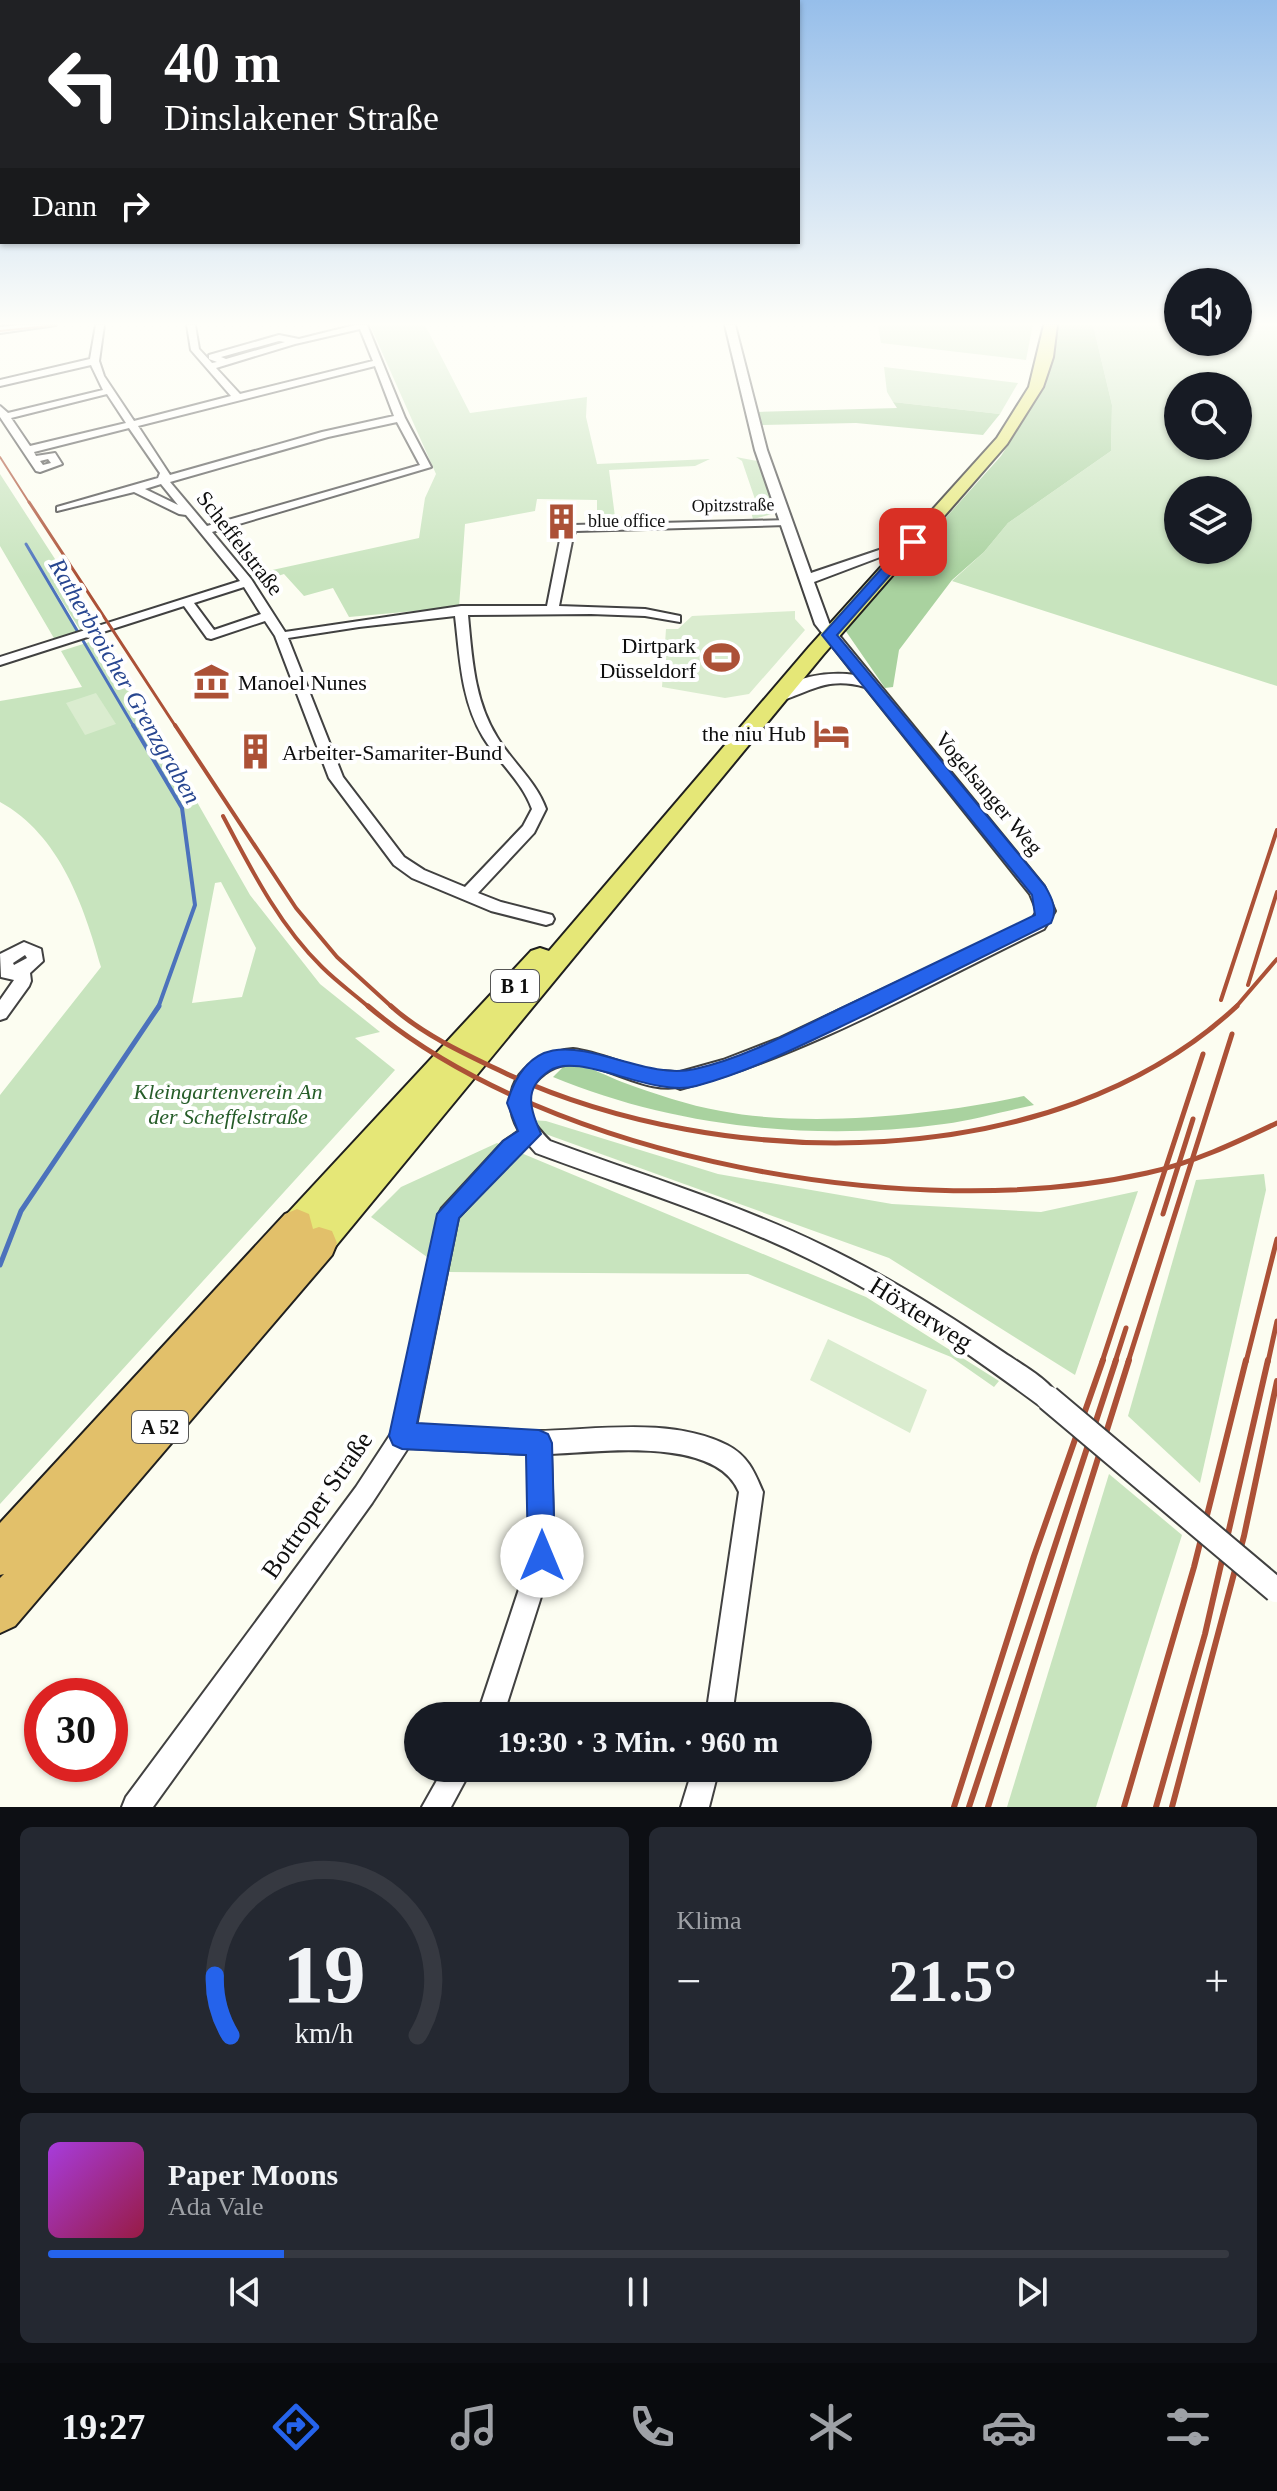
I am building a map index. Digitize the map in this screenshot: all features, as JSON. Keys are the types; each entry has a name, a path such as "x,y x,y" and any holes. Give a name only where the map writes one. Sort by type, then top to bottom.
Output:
{"highway":[{"name":"A 52","path":"0,1554 308,1234"},
{"name":"A 52","path":"0,1611 308,1234"}],"main road":[{"name":"B 1","path":"308,1234 777,697 890,551 1002,427 1013,409"},
{"name":"B 1","path":"308,1234 528,972 826,630 1013,429 1024,409"}],"street":[{"name":"Scheffelstraße","path":"121,409 165,473 163,480 247,582 281,636 336,778 399,861 418,874 467,895 546,919"},
{"path":"3,413 31,455 130,423 186,409"},
{"path":"205,530 426,467 396,409"},
{"name":"Vogelsanger Weg","path":"526,1126 518,1103 524,1083 540,1065 559,1056 599,1061 646,1077 680,1080 726,1068 787,1044 1044,918 1045,900 826,630 806,581 749,409"},
{"path":"61,509 354,427 400,418"},
{"path":"135,488 191,517"},
{"name":"Opitzstraße","path":"552,609 567,535 573,528 786,522"},
{"path":"806,581 824,572 890,551"},
{"path":"801,566 824,572"},
{"path":"0,661 247,582"},
{"path":"187,602 211,635 268,616"},
{"path":"281,636 377,618 461,610 552,609 648,613 676,619"},
{"path":"461,610 465,661 476,708 488,735 539,809 529,829 467,895"},
{"path":"777,697 829,677 846,676 868,683"},
{"path":"0,1013 23,981 21,971"},
{"name":"Höxterweg","path":"526,1126 543,1147 717,1209 816,1253 922,1310 1048,1398 1276,1590"},
{"name":"Bottroper Straße","path":"136,1807 364,1495 402,1436 449,1214 510,1148 526,1126"},
{"path":"402,1436 539,1443 647,1438 722,1456 739,1466 750,1481 751,1492 721,1702"},
{"path":"495,1702 542,1556 539,1443"},
{"path":"436,1807 451,1782"},
{"path":"695,1807 702,1782"}],"green space":[{"path":"407,409 468,409 470,413 497,409 586,409 597,464 710,459 695,466 609,470 615,517 656,516 656,521 597,523 597,500 537,499 535,511 465,524 459,607 349,617 333,588 304,596 284,574 256,583 249,575 419,538 425,498 436,474"},
{"path":"958,409 1003,409 1000,414"},
{"path":"958,409 1000,414 983,435 856,423 761,425 757,412"},
{"path":"1031,409 1112,409 1111,451 1008,523 984,552 952,580 899,650 893,687 885,688 845,630 1001,456"},
{"path":"1112,409 1164,409 1164,460 1252,460 1252,409 1277,409 1277,686 952,581 984,552 1008,523 1111,451"},
{"path":"736,457 757,461 776,513 753,519 751,512 759,511 742,461"},
{"path":"0,474 99,627 80,630 26,543 78,631 55,640 0,546"},
{"name":"Dirtpark Düsseldorf","path":"795,611 795,619 805,630 749,694 725,698 662,687 666,629 678,629 692,616"},
{"name":"Kleingartenverein An der Scheffelstraße","path":"99,639 144,709 250,895 320,984 380,1032 355,1038 395,1070 0,1504 0,1095 101,967 67,874 39,833 0,802 0,701 82,687 61,651","holes":["221,882 256,948 242,997 192,1003 215,883"]},
{"path":"96,693 116,724 85,735 66,703"},
{"path":"577,1065 683,1102 755,1116 873,1117 953,1109 1024,1096 1034,1105 955,1122 895,1129 795,1130 745,1126 647,1108 553,1077 563,1067"},
{"path":"530,1120 546,1121 718,1174 892,1204 1041,1212 1138,1191 1075,1375 889,1258 540,1132"},
{"path":"497,1143 866,1297 999,1381 994,1387 951,1357 748,1274 448,1272 371,1217 401,1187"},
{"path":"1264,1174 1266,1190 1200,1483 1128,1416 1196,1180"},
{"path":"828,1339 927,1390 910,1433 810,1380"},
{"path":"1109,1474 1182,1535 1096,1807 1007,1807"}],"waterway":[{"name":"Ratherbroicher Grenzgraben","path":"26,544 134,727"},
{"name":"Ratherbroicher Grenzgraben","path":"133,725 182,808 195,905 158,1007"},
{"name":"Ratherbroicher Grenzgraben","path":"0,1265 21,1211 158,1007"}],"railway":[{"path":"0,457 30,504"},
{"path":"29,502 176,727"},
{"path":"175,725 296,908 337,957 393,1008"},
{"path":"223,816 267,896 292,933 322,967 370,1008"},
{"path":"1221,1000 1277,830"},
{"path":"1248,985 1277,892"},
{"path":"1236,1007 1277,959"},
{"path":"368,1006 444,1060 534,1105 634,1141 739,1167 847,1184 953,1191 1055,1187 1165,1169"},
{"path":"391,1006 417,1026 461,1052 505,1073 592,1106 686,1129 784,1141 884,1142 982,1129 1076,1103 1162,1062 1236,1007"},
{"path":"1192,1160 1232,1034"},
{"path":"1165,1169 1203,1054"},
{"path":"1179,1165 1193,1119"},
{"path":"1192,1160 1277,1123"},
{"path":"1128,1362 1192,1160"},
{"path":"1179,1165 1192,1160"},
{"path":"1163,1214 1179,1165"},
{"path":"1165,1169 1179,1165"},
{"path":"1102,1362 1165,1169"},
{"path":"1246,1362 1277,1239"},
{"path":"1268,1362 1277,1321"},
{"path":"1115,1362 1126,1328"},
{"path":"954,1807 1034,1556 1103,1360"},
{"path":"969,1807 1116,1360"},
{"path":"988,1807 1129,1360"},
{"path":"1124,1807 1194,1567 1246,1360"},
{"path":"1156,1807 1205,1634 1268,1360"},
{"path":"1172,1807 1244,1536 1277,1381"}],"place":[{"name":"blue office","path":"562,521"},
{"name":"Dirtpark Düsseldorf","path":"722,658"},
{"name":"Manoel Nunes","path":"212,682"},
{"name":"the niu Hub","path":"832,733"},
{"name":"Arbeiter-Samariter-Bund","path":"256,752"}],"route":[{"path":"542,1556 539,1443 402,1436 440,1242 451,1208 510,1148 530,1134 521,1118 518,1103 524,1083 540,1065 559,1056 576,1055 646,1077 680,1080 726,1068 787,1044 1038,924 1044,918 1045,900 829,635 913,542"}]}
